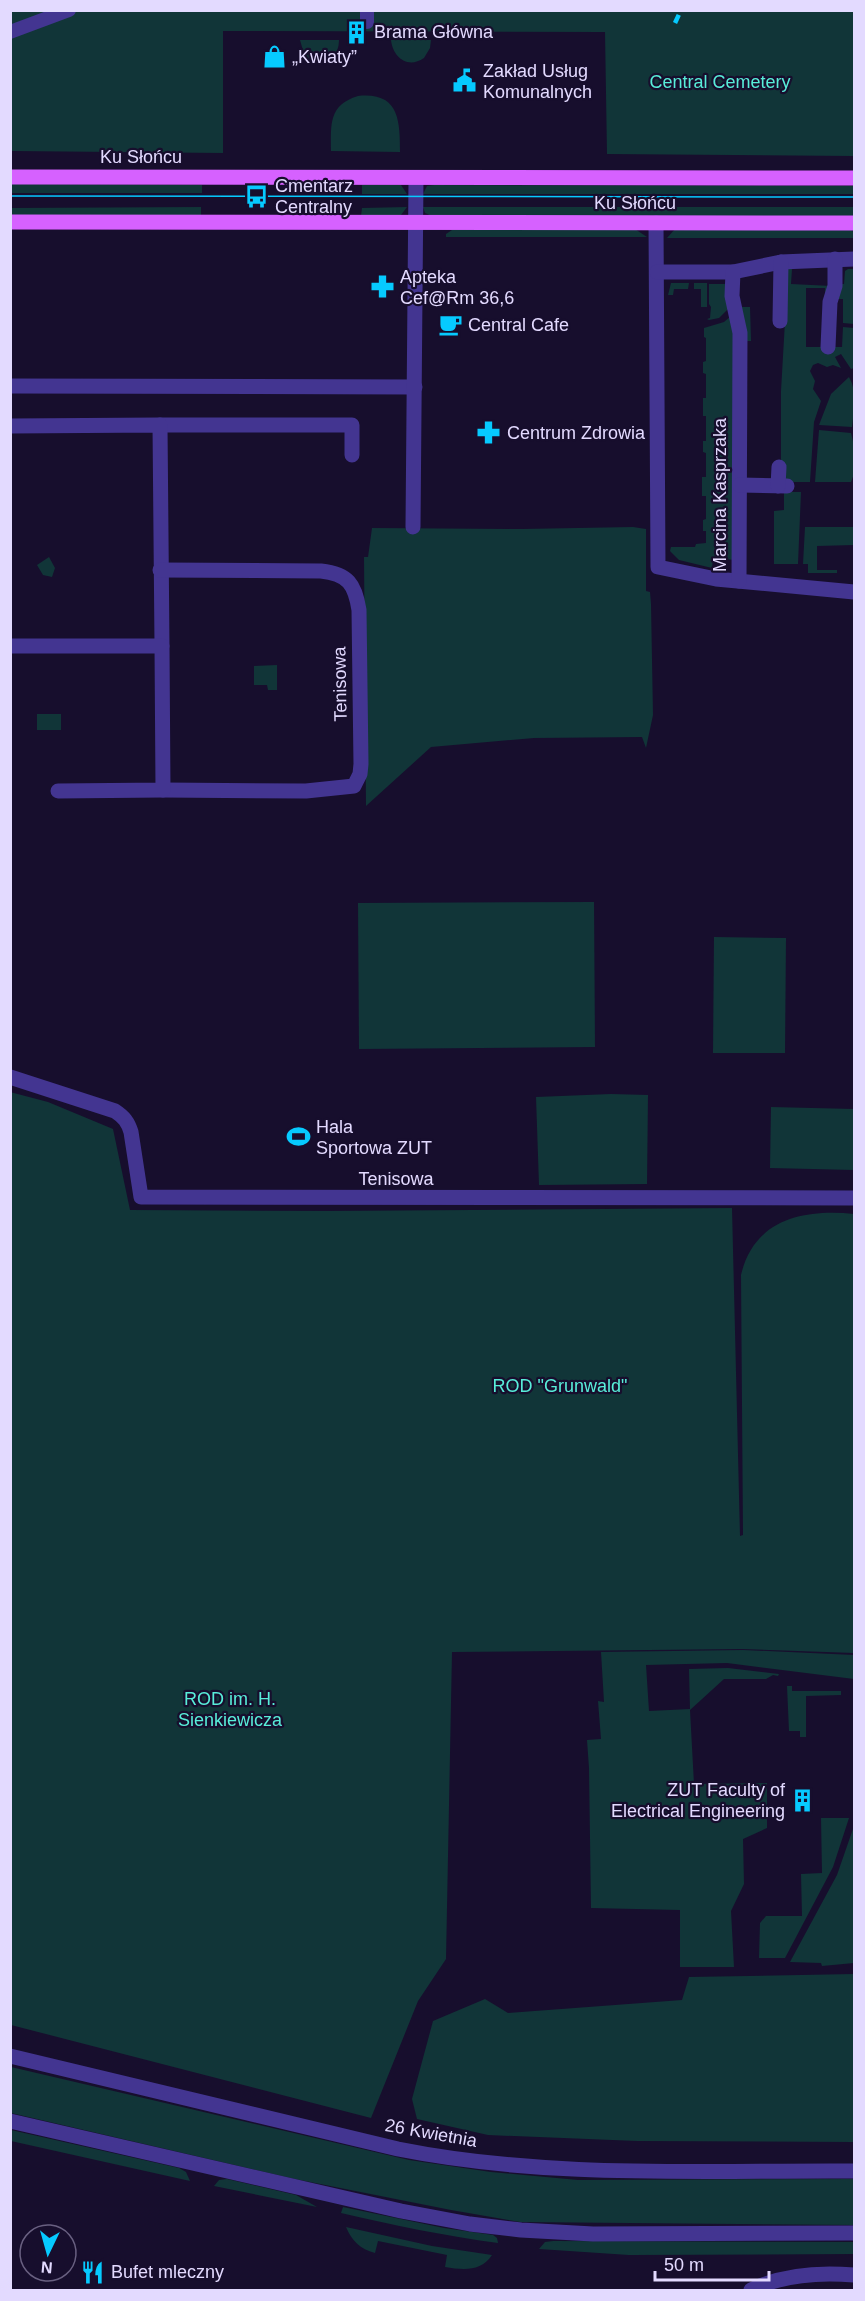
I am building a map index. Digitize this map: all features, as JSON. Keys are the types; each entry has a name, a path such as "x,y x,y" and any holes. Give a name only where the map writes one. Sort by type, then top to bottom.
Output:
{"main road":[{"name":"Ku Słońcu","path":"10,177 855,178"},
{"name":"Ku Słońcu","path":"10,222 855,223"}],"street":[{"path":"10,32 69,10"},
{"path":"413,527 416,178"},
{"name":"Marcina Kasprzaka","path":"656,223 658,567 693,575 739,581 740,333 732,296 733,272"},
{"path":"828,347 830,302 836,286 835,259"},
{"path":"657,272 733,272 781,262 855,259"},
{"path":"780,321 781,262"},
{"path":"10,386 415,387"},
{"path":"160,424 162,790"},
{"path":"10,426 352,425 352,455"},
{"path":"740,485 782,486 779,467"},
{"name":"Tenisowa","path":"58,791 344,789 354,786 360,774 359,610 355,590 344,576 336,572 321,571 160,570"},
{"path":"739,581 855,592"},
{"path":"10,646 162,646"},
{"name":"Tenisowa","path":"10,1077 115,1111 122,1116 128,1122 131,1132 141,1197 855,1198"},
{"name":"26 Kwietnia","path":"10,2055 398,2149 473,2161 588,2170 855,2171"},
{"path":"10,2121 392,2209 478,2225 593,2234 855,2233"},
{"path":"751,2290 805,2274 855,2275"}],"green space":[{"name":"Central Cemetery","path":"10,11 854,11 854,156 607,154 605,32 223,31 223,153 11,151"},
{"path":"300,40 339,40 339,46 332,58 324,62 313,62 304,54"},
{"path":"391,40 431,40 430,48 424,58 407,62 398,57"},
{"path":"358,96 382,99 394,110 398,119 400,152 331,151 333,117 341,105"},
{"path":"10,184 202,185 202,193 11,193"},
{"path":"362,185 401,185 407,194 362,194"},
{"path":"427,186 854,186 854,194 423,194"},
{"path":"201,207 201,215 11,215 10,208"},
{"path":"407,207 401,215 361,216 362,208"},
{"path":"423,207 854,207 854,217 432,216 425,213"},
{"path":"635,229 647,237 446,237 446,234 452,230"},
{"path":"675,229 851,230 854,232 854,238 667,238"},
{"path":"788,269 792,269 791,284 832,286 825,299 825,288 806,288 806,347 842,347 843,327 854,328 854,368 851,369 841,354 835,357 841,368 833,365 827,367 818,363 813,365 810,371 815,381 813,389 821,401 814,422 810,482 783,482 781,480 781,391"},
{"path":"854,269 854,324 843,323 843,299 835,299 841,284 844,284 845,271"},
{"path":"671,283 689,283 688,289 674,289 673,295 668,295"},
{"path":"694,283 707,283 707,307 701,307 701,289 694,289"},
{"path":"709,284 729,284 730,307 719,318 709,320 707,319 710,318 711,307"},
{"path":"737,307 750,307 751,341 744,341"},
{"path":"731,316 734,321 735,560 713,558 712,568 679,560 670,551 671,547 695,547 696,544 706,543 703,520 706,519 706,496 702,496 702,477 706,477 706,453 703,452 703,441 706,441 706,416 703,416 703,398 706,398 706,374 703,373 703,362 706,361 704,328 724,322"},
{"path":"849,377 854,395 852,427 819,425 831,394"},
{"path":"819,430 851,433 855,464 851,482 815,482"},
{"path":"784,492 801,492 798,564 774,564 774,511 784,510"},
{"path":"633,527 646,529 646,591 650,592 651,604 653,715 646,748 642,737 534,738 431,747 366,806 364,557 368,557 372,528"},
{"path":"805,527 854,527 854,545 817,546 817,570 837,570 837,573 808,573 808,564 803,564"},
{"path":"49,557 55,568 52,577 43,575 37,565"},
{"path":"277,665 277,690 268,690 267,685 254,685 254,666"},
{"path":"37,714 61,714 61,730 37,730"},
{"path":"594,902 595,1047 359,1049 358,903"},
{"path":"714,937 786,938 785,1053 713,1053"},
{"name":"ROD im. H. Sienkiewicza","path":"10,1092 48,1102 113,1129 130,1210 732,1208 740,1536 743,1535 741,1275 757,1241 769,1230 800,1216 854,1214 854,1653 742,1649 452,1652 446,1959 418,2001 371,2118 11,2025"},
{"path":"648,1095 647,1184 539,1185 536,1097"},
{"path":"771,1107 854,1109 854,1170 770,1168"},
{"path":"743,1650 854,1655 854,1679 727,1663 646,1665 649,1711 690,1709 689,1669 728,1668 779,1674 766,1679 724,1679 690,1710 694,1784 767,1783 767,1828 743,1839 744,1884 731,1911 734,1967 680,1967 680,1910 591,1908 587,1740 601,1739 598,1701 604,1702 601,1652"},
{"path":"787,1686 792,1686 792,1691 841,1691 841,1695 806,1696 806,1737 800,1737 800,1731 789,1731"},
{"path":"821,1818 849,1818 833,1867 785,1958 759,1958 760,1923 766,1916 802,1916 801,1874 822,1873"},
{"path":"854,1826 854,1963 822,1966 821,1963 790,1962 837,1875"},
{"path":"854,1974 854,2142 637,2141 488,2135 417,2119 412,2099 433,2021 485,1999 508,2013 682,2000 689,1977"},
{"path":"11,2067 409,2160 491,2172 578,2180 854,2179 854,2225 520,2222 451,2210 295,2179 11,2113"},
{"path":"11,2130 179,2168 186,2172 190,2181 11,2141"},
{"path":"227,2179 296,2195 317,2207 214,2186 219,2180"},
{"path":"343,2207 444,2228 493,2235 497,2238 498,2243 419,2230 341,2213"},
{"path":"346,2227 432,2246 492,2255 488,2261 477,2267 465,2269 445,2267 447,2255 378,2241 375,2253 365,2249 357,2244"},
{"path":"545,2242 854,2242 854,2254 629,2255 539,2249"}],"tram line":[{"path":"10,196 854,197"}],"railway":[{"path":"675,23 681,10"}],"place":[{"name":"Brama Główna","path":"356,32"},
{"name":"„Kwiaty”","path":"274,57"},
{"name":"Zakład Usług Komunalnych","path":"465,81"},
{"name":"Cmentarz Centralny","path":"257,196"},
{"name":"Apteka Cef@Rm 36,6","path":"382,287"},
{"name":"Central Cafe","path":"450,325"},
{"name":"Centrum Zdrowia","path":"489,433"},
{"name":"Hala Sportowa ZUT","path":"298,1137"},
{"name":"ZUT Faculty of Electrical Engineering","path":"803,1800"},
{"name":"Bufet mleczny","path":"93,2272"}],"park label":[{"name":"ROD \"Grunwald\"","path":"560,1386"}]}
